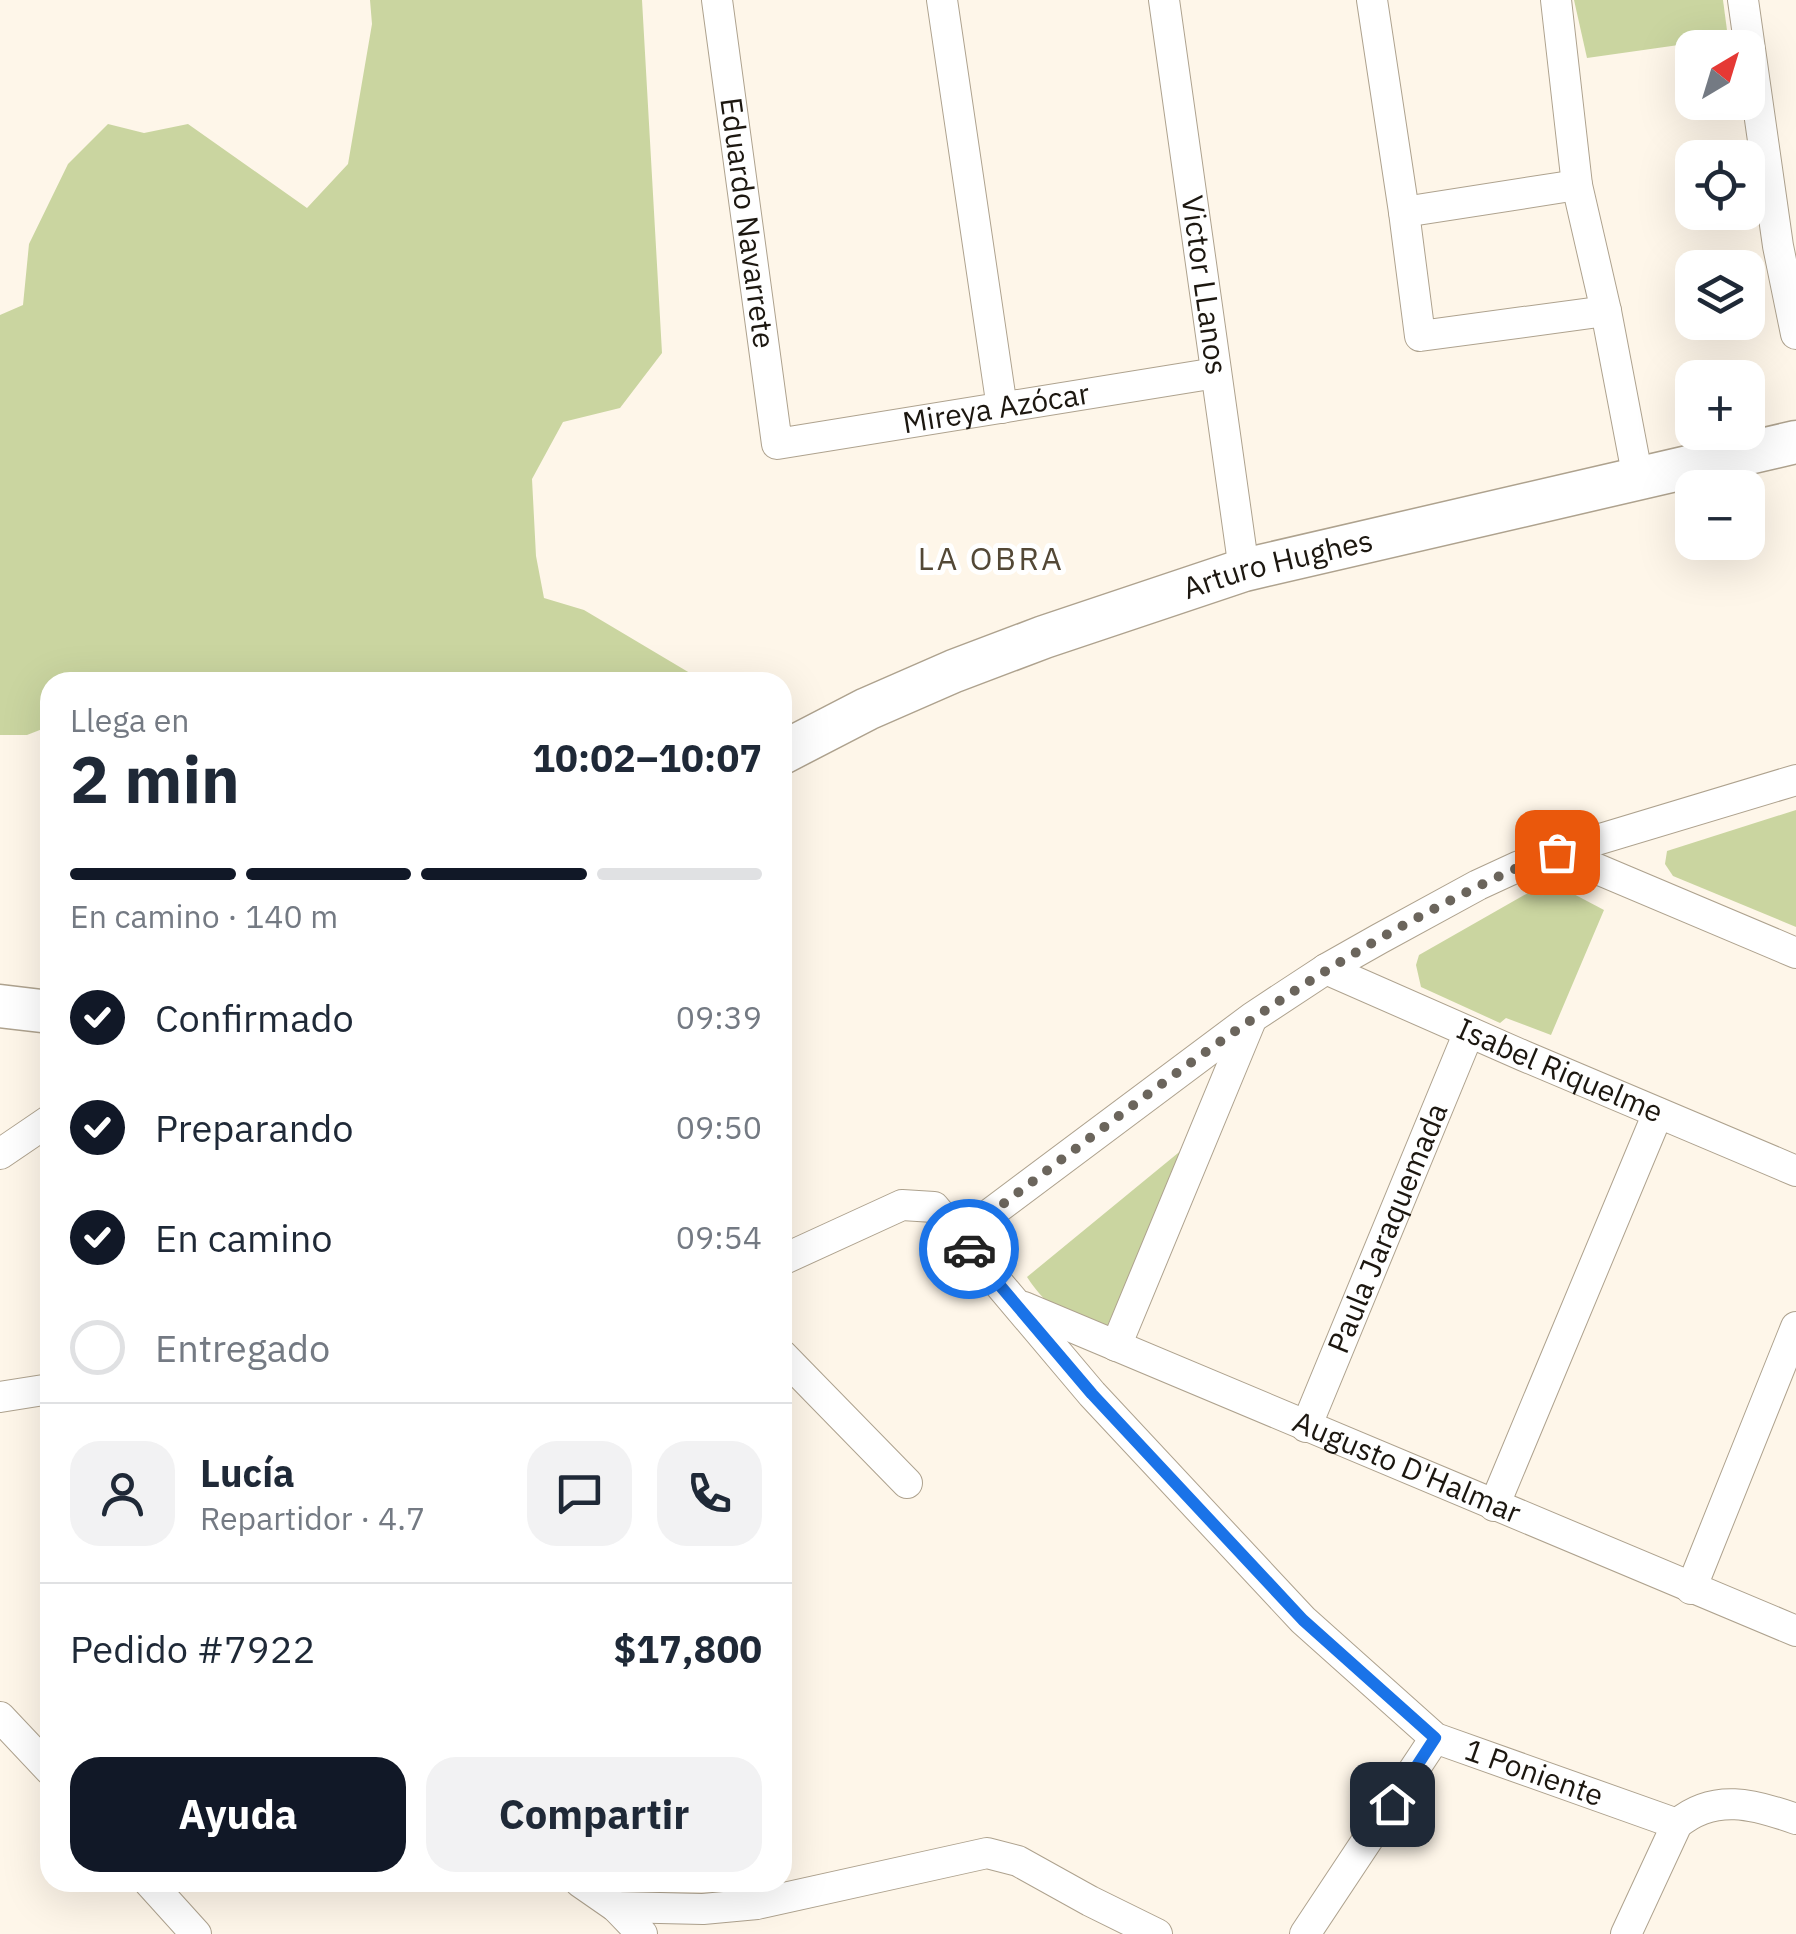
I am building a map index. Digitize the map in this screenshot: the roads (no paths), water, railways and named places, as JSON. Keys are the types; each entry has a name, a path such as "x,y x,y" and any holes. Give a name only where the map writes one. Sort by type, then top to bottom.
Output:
{"street":[{"name":"Eduardo Navarrete","path":"717,0 778,444"},
{"path":"943,0 1002,408"},
{"name":"Victor LLanos","path":"1164,0 1244,570"},
{"path":"1372,0 1420,336 1606,311"},
{"path":"1556,0 1578,184 1638,479"},
{"path":"1743,0 1787,245 1796,334"},
{"path":"1404,212 1578,184"},
{"name":"Mireya Azócar","path":"778,444 1216,373"},
{"name":"Arturo Hughes","path":"792,748 954,671 1044,636 1244,570 1796,442"},
{"path":"959,1237 1253,1017 1326,969 1478,885 1557,852 1796,780"},
{"path":"1557,852 1796,953"},
{"name":"Isabel Riquelme","path":"1326,969 1796,1171"},
{"path":"0,1006 40,1011"},
{"path":"1116,1346 1253,1017"},
{"name":"Paula Jaraquemada","path":"1306,1426 1469,1032"},
{"path":"1494,1506 1658,1113"},
{"path":"0,1154 40,1127"},
{"name":"1 Poniente","path":"792,1255 902,1205 934,1206 1092,1394 1303,1620 1435,1738 1678,1824"},
{"name":"Augusto D'Halmar","path":"1018,1305 1796,1632"},
{"path":"1692,1589 1796,1327"},
{"path":"792,1364 907,1483"},
{"path":"0,1397 40,1391"},
{"path":"0,1718 40,1760"},
{"path":"1305,1934 1435,1738"},
{"path":"1626,1934 1678,1824 1701,1808 1726,1804 1758,1807 1796,1819"},
{"path":"616,1907 703,1909 757,1904 987,1853 1018,1861 1157,1934"},
{"path":"158,1892 196,1934"},
{"path":"594,1892 616,1907 642,1934"}],"district":[{"name":"LA OBRA","path":"991,559"}]}
